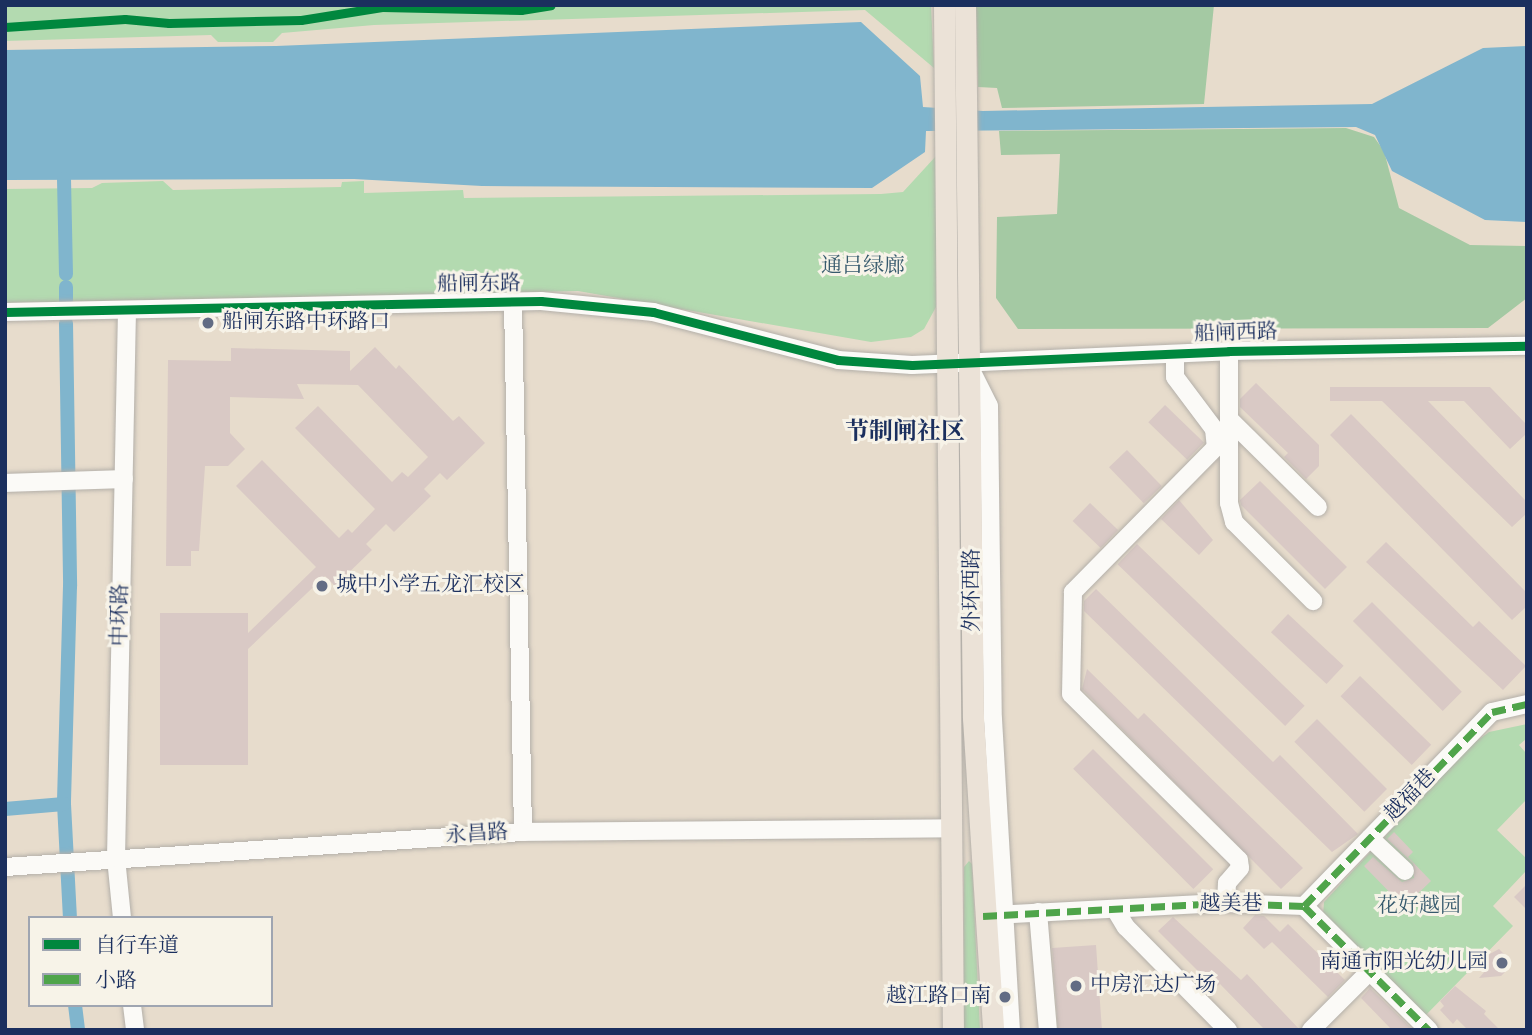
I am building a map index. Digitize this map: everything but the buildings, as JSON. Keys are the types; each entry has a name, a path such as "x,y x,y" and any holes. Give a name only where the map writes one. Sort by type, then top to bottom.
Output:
{"main road":[{"path":"944,5 956,94 957,150"},
{"path":"956,94 965,5"},
{"name":"外环西路","path":"953,1030 947,363 957,150"},
{"name":"外环西路","path":"957,150 971,365 974,718 983,916 993,1030"}],"street":[{"name":"船闸东路","path":"5,312 127,312 513,302 653,312 838,360 947,363"},
{"path":"513,302 523,832"},
{"name":"中环路","path":"122,916 116,858 127,312"},
{"name":"船闸西路","path":"947,363 971,365 1229,351 1527,346"},
{"path":"1229,351 1228,503 1234,522 1313,601"},
{"path":"1175,354 1175,377 1214,429 1216,447 1073,592 1071,694 1239,860 1240,868 1227,883 1226,902"},
{"path":"971,365 989,406 993,719 1012,1030"},
{"path":"1229,419 1318,507"},
{"path":"5,483 124,480"},
{"name":"越福巷","path":"1304,906 1492,712 1527,704"},
{"name":"永昌路","path":"5,867 523,832 950,828"},
{"path":"1370,838 1405,871"},
{"name":"越美巷","path":"983,916 1226,902 1304,906"},
{"path":"1304,906 1429,1030"},
{"path":"1115,909 1126,927 1228,1030"},
{"path":"1038,912 1048,1030"},
{"path":"1311,1030 1370,971"},
{"path":"132,1007 135,1030"}],"green space":[{"path":"5,5 931,5 934,68 865,10 374,25 282,33 273,42 218,42 211,35 5,41"},
{"path":"976,5 1214,5 1204,104 1002,108 997,88 978,87"},
{"path":"1346,128 1374,137 1384,151 1399,208 1470,245 1527,246 1527,298 1488,328 1018,329 996,298 997,217 1057,214 1060,154 1001,155 999,131"},
{"name":"通吕绿廊","path":"936,156 936,307 924,329 911,337 871,342 578,291 5,303 5,189 92,188 102,183 163,181 173,190 341,187 342,182 364,181 364,193 463,190 464,198 881,194 903,192"},
{"name":"花好越园","path":"1527,724 1527,738 1519,745 1527,754 1527,799 1497,830 1527,859 1527,870 1493,906 1513,926 1423,1018 1323,915 1324,902 1467,748 1489,732"},
{"path":"969,861 972,864 980,1030 963,1030 964,867"}],"water":[{"path":"861,22 920,76 923,107 983,111 1372,104 1483,48 1527,46 1527,222 1485,220 1392,171 1375,135 1356,127 926,131 925,152 872,188 482,186 354,179 5,180 5,50 276,46"}],"waterway":[{"path":"64,179 66,274"},
{"path":"66,287 66,300"},
{"path":"66,323 70,586 64,804 70,916"},
{"path":"5,809 64,804"},
{"path":"75,1007 78,1030"}],"marked path":[{"path":"1304,906 1492,712 1527,704"},
{"path":"983,916 1226,903 1304,906 1429,1030"}],"cycle path":[{"path":"5,27 125,19 169,23 301,20 382,7 521,10 551,5"},
{"path":"5,312 541,301 653,312 838,360 912,365 1229,351 1527,346"}],"place":[{"name":"船闸东路中环路口","path":"208,323"},
{"name":"城中小学五龙汇校区","path":"322,586"},
{"name":"南通市阳光幼儿园","path":"1502,963"},
{"name":"中房汇达广场","path":"1076,986"},
{"name":"越江路口南","path":"1005,997"}],"district":[{"name":"节制闸社区","path":"905,434"}]}
